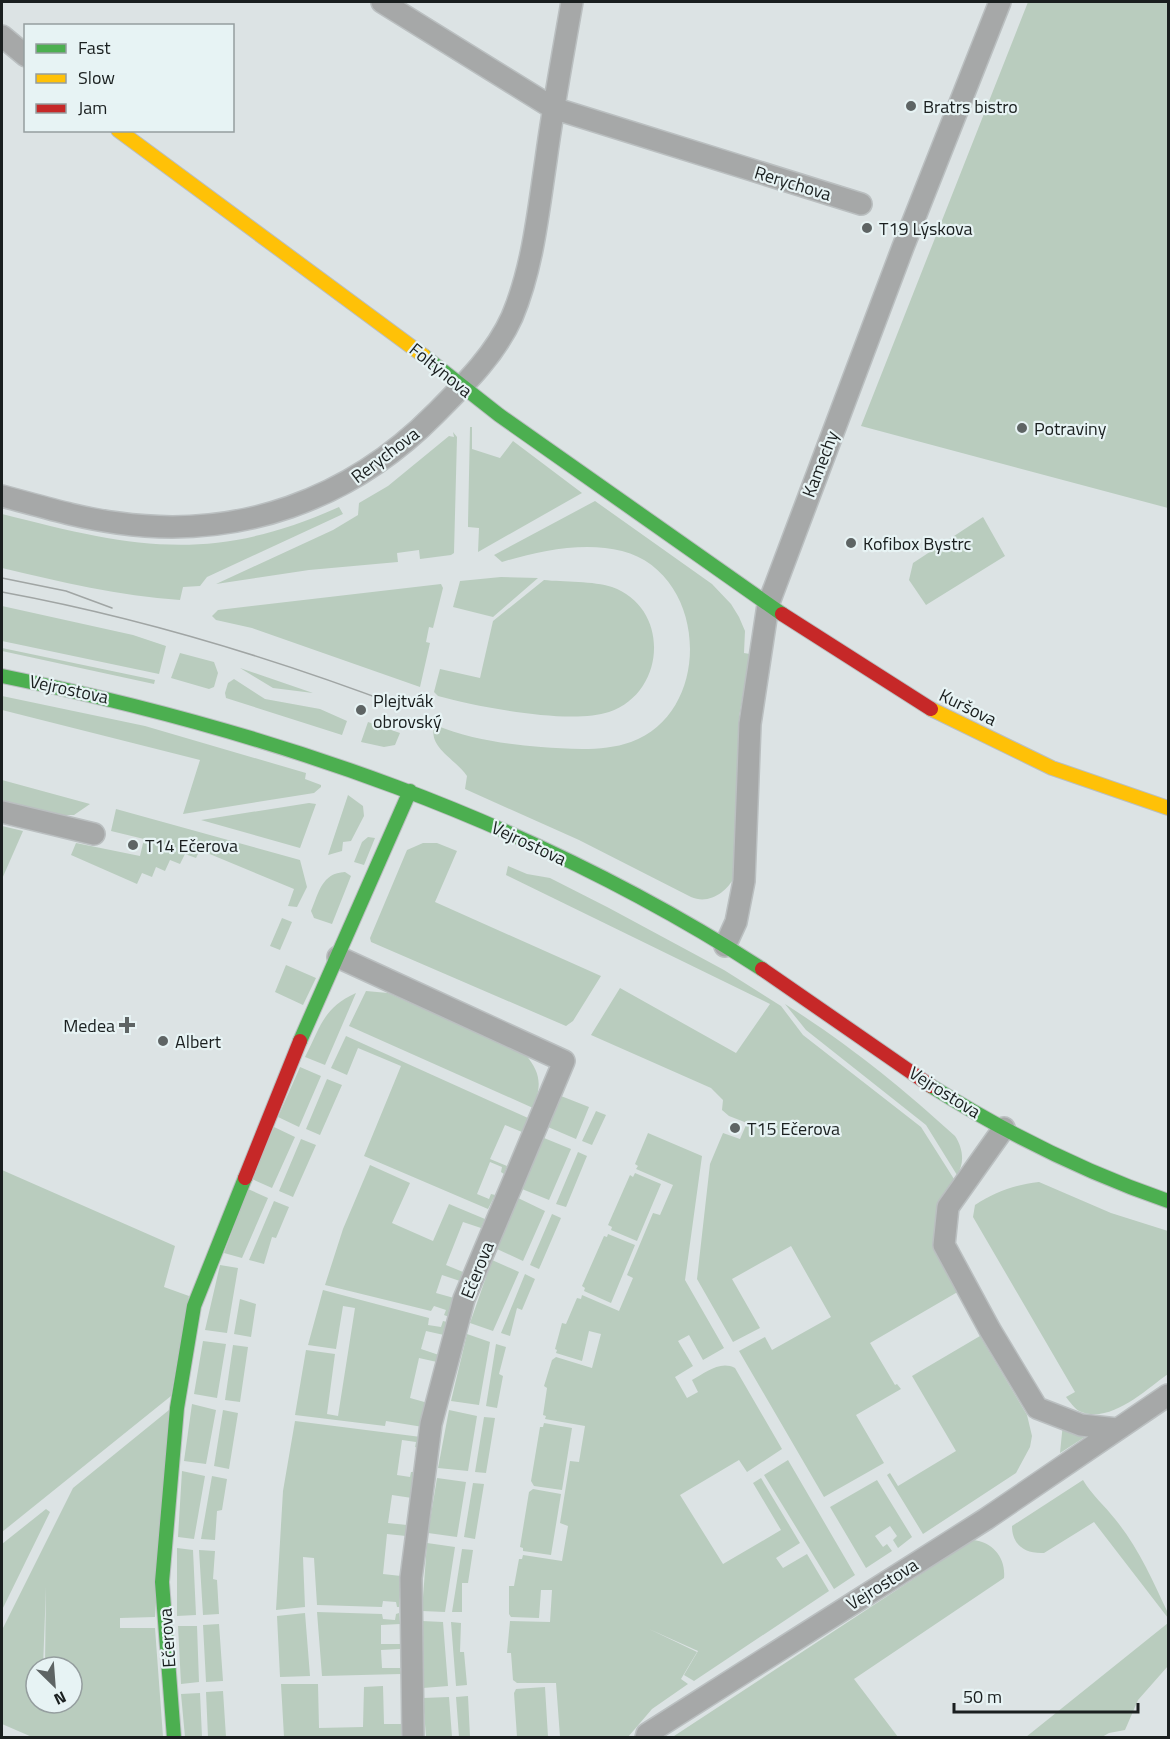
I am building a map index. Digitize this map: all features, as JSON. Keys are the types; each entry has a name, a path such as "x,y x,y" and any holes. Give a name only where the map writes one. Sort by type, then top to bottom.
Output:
{"street":[{"path":"382,2 553,108"},
{"name":"Rerychova","path":"2,496 78,516 140,526 208,527 253,518 316,497 360,476 422,427 490,355 514,310 531,256 553,108 572,2"},
{"name":"Kamechy","path":"725,946 736,922 744,881 750,724 768,605 903,247 1000,2"},
{"path":"2,36 24,54"},
{"name":"Rerychova","path":"553,108 861,204"},
{"name":"Foltýnova","path":"121,132 363,312 407,342 462,387 768,605"},
{"name":"Kuršova","path":"768,605 919,703 1052,768 1168,808"},
{"name":"Vejrostova","path":"2,676 92,692 280,744 410,791 513,834 619,886 725,946 932,1086 1004,1128 1074,1163 1168,1201"},
{"name":"Ečerova","path":"174,1737 162,1582 177,1408 194,1306 304,1031 410,791"},
{"path":"2,812 94,834"},
{"name":"Ečerova","path":"338,957 564,1061 464,1299 431,1424 411,1578 413,1737"},
{"path":"1004,1128 948,1207 944,1245 990,1330 1037,1408 1081,1425 1117,1429"},
{"name":"Vejrostova","path":"646,1737 647,1734 986,1519 1168,1395"}],"green space":[{"path":"1028,2 1168,2 1168,508 861,426"},
{"path":"470,427 472,427 472,449 500,458 513,441 582,493 478,552 479,528 468,527"},
{"path":"453,432 457,437 454,553 451,555 420,559 419,550 397,553 398,562 309,570 216,584 333,530 358,515 359,503 388,486 449,436 454,437"},
{"path":"595,501 712,584 731,604 745,631 744,653 750,654 739,717 735,876 722,892 711,898 691,897 579,840 465,789 467,776 444,753 435,740 433,733 435,725 474,737 514,744 598,749 631,742 658,726 677,703 687,674 690,644 685,613 671,586 650,564 622,551 592,547 546,551 502,562 494,555"},
{"path":"339,507 343,514 207,577 200,586 183,587 180,600 112,592 2,568 2,514 91,535 132,542 171,545 210,543 250,537 293,525"},
{"path":"983,517 1005,556 926,605 909,580 913,563"},
{"path":"501,577 538,578 493,617 453,607 460,581"},
{"path":"544,580 605,585 631,598 644,613 652,631 654,650 651,670 642,687 628,702 609,712 571,717 524,713 438,696 434,692 440,669 480,678 493,621"},
{"path":"441,584 443,588 433,628 429,627 426,642 430,643 420,687 252,628 216,620 212,616 218,610"},
{"path":"2,606 133,635 166,646 159,674 2,641"},
{"path":"2,648 155,680 154,684 2,651"},
{"path":"180,653 214,662 218,673 214,687 209,689 171,678"},
{"path":"240,668 313,693 273,688"},
{"path":"234,679 265,699 320,709 347,721 342,735 226,698 228,683"},
{"path":"2,696 145,726 306,773 305,779 321,787 314,793 183,814 200,760 2,710"},
{"path":"368,722 400,733 395,745 384,747 361,742"},
{"path":"2,780 90,804 74,815 64,815 2,801"},
{"path":"348,795 363,806 364,816 351,841 343,842 342,851 328,855"},
{"path":"309,803 316,804 300,848 201,820"},
{"path":"116,809 300,860 307,887 297,907 288,906 294,889 200,850 196,858 185,854 180,864 170,860 165,871 156,867 152,877 142,873 137,884 71,855 76,843 140,856 144,839 111,831"},
{"path":"2,826 23,831 2,879"},
{"path":"368,837 375,838 364,865 354,862 362,842"},
{"path":"423,843 437,843 457,851 435,902 601,976 573,1021 566,1026 371,942 370,938 407,850"},
{"path":"508,866 527,874 550,878 609,908 724,970 781,1006 803,1035 921,1127 954,1179 938,1208 961,1290 870,1343 895,1385 897,1384 901,1389 856,1415 884,1463 824,1497 739,1351 765,1337 772,1350 831,1317 791,1246 732,1279 760,1328 733,1342 697,1279 710,1164 723,1133 740,1139 747,1123 729,1116 722,1110 723,1100 711,1088 591,1035 620,988 736,1053 770,1004 506,875"},
{"path":"345,872 351,876 332,924 314,918 311,911 322,885 331,876"},
{"path":"282,918 292,922 280,950 270,946"},
{"path":"286,965 316,978 303,1005 275,992"},
{"path":"366,991 388,993 525,1054 537,1073 539,1086 533,1108 349,1026"},
{"path":"356,993 325,1065 305,1057 324,1019 336,1005"},
{"path":"785,1004 873,1066 955,1136 962,1156 957,1175 926,1125 806,1030"},
{"path":"346,1036 528,1118 522,1132 505,1125 490,1159 507,1166 504,1174 501,1172 502,1167 490,1162 477,1194 489,1199 491,1194 495,1195 488,1209 364,1156 401,1066 358,1048 347,1075 331,1068"},
{"path":"300,1067 321,1076 299,1127 278,1117"},
{"path":"327,1079 342,1085 320,1135 306,1129"},
{"path":"561,1096 589,1107 576,1139 548,1127"},
{"path":"596,1111 606,1115 592,1145 582,1141"},
{"path":"274,1127 295,1137 272,1188 252,1179"},
{"path":"648,1133 702,1156 685,1280 724,1348 703,1360 689,1335 678,1341 693,1366 675,1377 687,1398 698,1392 692,1380 718,1366 735,1368 782,1449 747,1472 739,1460 680,1495 723,1564 781,1530 753,1483 761,1478 800,1543 776,1558 783,1568 807,1554 829,1591 694,1681 684,1675 698,1651 649,1629 697,1652 681,1679 688,1684 652,1709 628,1737 560,1737 556,1683 517,1683 513,1680 511,1653 507,1653 510,1621 550,1622 552,1590 541,1590 539,1618 511,1617 509,1614 509,1586 514,1586 519,1559 522,1559 523,1555 562,1561 568,1526 560,1523 570,1461 579,1462 585,1426 545,1419 546,1416 543,1415 547,1388 544,1386 552,1360 556,1357 592,1368 601,1334 589,1331 582,1361 556,1353 562,1323 566,1324 577,1298 581,1299 582,1295 619,1311 633,1278 627,1275 653,1213 660,1215 673,1185 636,1169 638,1166 635,1164"},
{"path":"544,1138 571,1149 549,1200 522,1189"},
{"path":"301,1139 316,1145 293,1197 279,1191"},
{"path":"578,1152 587,1156 566,1207 556,1204"},
{"path":"370,1165 410,1183 392,1223 433,1241 449,1204 485,1219 481,1228 463,1222 446,1265 463,1272 460,1281 442,1275 436,1293 454,1298 449,1317 444,1315 446,1310 434,1306 431,1311 325,1285 343,1229"},
{"path":"2,1170 175,1246 164,1287 189,1296 171,1396 2,1532"},
{"path":"635,1173 661,1184 637,1241 611,1230 612,1227 608,1225 630,1175 633,1177"},
{"path":"1039,1182 1111,1213 1168,1231 1168,1374 1115,1410 1091,1414 1079,1411 1066,1397 1075,1392 973,1217 975,1205 990,1196 1013,1187"},
{"path":"248,1189 268,1198 242,1258 224,1253"},
{"path":"518,1198 545,1211 523,1261 497,1249"},
{"path":"274,1201 289,1207 276,1238 272,1237 264,1264 249,1260"},
{"path":"552,1214 561,1218 539,1269 530,1265"},
{"path":"608,1234 635,1245 611,1303 584,1291 585,1288 582,1286 604,1236 607,1237"},
{"path":"492,1260 519,1272 493,1331 470,1323"},
{"path":"220,1265 238,1268 227,1333 205,1330"},
{"path":"525,1274 535,1279 522,1310 517,1308 510,1336 501,1333"},
{"path":"323,1290 429,1318 428,1325 441,1327 443,1321 447,1322 444,1335 426,1331 421,1349 439,1355 437,1362 419,1358 410,1398 428,1403 423,1427 386,1421 385,1426 295,1415 306,1350 335,1354 327,1414 338,1416 355,1308 343,1306 336,1349 308,1345"},
{"path":"240,1299 256,1304 251,1337 234,1334"},
{"path":"467,1334 490,1342 479,1405 451,1401"},
{"path":"980,1336 1027,1415 1032,1436 1030,1447 1016,1473 923,1534 887,1475 890,1473 898,1486 956,1451 912,1376"},
{"path":"203,1341 226,1344 217,1398 194,1394"},
{"path":"496,1344 506,1347 499,1374 503,1376 497,1408 486,1406"},
{"path":"233,1345 248,1347 240,1402 225,1400"},
{"path":"192,1404 216,1410 206,1464 184,1461"},
{"path":"169,1410 155,1617 120,1618 120,1628 155,1628 163,1737 32,1737 2,1724 2,1630 73,1488","holes":["46,1587 45,1655 84,1655 84,1715 24,1715 24,1655 43,1655"]},
{"path":"223,1410 238,1413 229,1469 214,1466"},
{"path":"449,1410 477,1416 468,1471 438,1468"},
{"path":"484,1417 495,1418 486,1473 475,1472"},
{"path":"295,1421 421,1437 419,1448 415,1447 416,1442 402,1440 397,1475 410,1477 411,1472 416,1472 412,1498 392,1495 388,1523 407,1525 406,1536 387,1534 383,1574 401,1576 399,1607 396,1602 383,1601 382,1607 317,1605 314,1558 303,1557 305,1607 276,1610 283,1491"},
{"path":"544,1423 572,1428 562,1490 534,1486 531,1481 540,1427 543,1427"},
{"path":"1063,1423 1088,1435 1060,1453"},
{"path":"788,1460 855,1575 834,1589 764,1475"},
{"path":"182,1471 205,1476 194,1539 178,1537"},
{"path":"212,1476 227,1479 222,1510 217,1511 215,1540 201,1539"},
{"path":"437,1478 466,1482 457,1537 428,1533"},
{"path":"877,1480 912,1537 898,1548 893,1540 897,1536 890,1526 875,1536 883,1547 887,1544 892,1551 866,1568 830,1507"},
{"path":"1083,1480 1131,1541 1145,1564 1168,1613 1168,1618 1094,1522 1044,1553 1031,1552 1017,1543 1012,1526"},
{"path":"473,1483 484,1484 475,1539 464,1537"},
{"path":"533,1489 561,1494 551,1555 523,1551 520,1547 529,1492"},
{"path":"46,1509 50,1512 2,1610 2,1544"},
{"path":"973,1540 987,1544 997,1552 1003,1564 1004,1578 854,1679 898,1737 671,1738"},
{"path":"427,1543 455,1547 445,1612 422,1611"},
{"path":"177,1548 193,1550 196,1615 177,1616"},
{"path":"462,1549 473,1550 468,1583 462,1583 462,1612 452,1612"},
{"path":"199,1550 215,1551 213,1579 217,1580 219,1614 203,1615"},
{"path":"317,1612 382,1614 383,1619 395,1620 396,1614 399,1613 400,1624 381,1625 381,1644 400,1644 400,1649 381,1650 382,1668 400,1668 401,1674 322,1676"},
{"path":"305,1613 310,1676 280,1677 277,1616"},
{"path":"422,1621 443,1622 448,1686 423,1688"},
{"path":"451,1622 461,1623 460,1652 464,1652 467,1685 456,1686"},
{"path":"1168,1623 1168,1666 1138,1700 1125,1730 1102,1737 1026,1737"},
{"path":"219,1624 223,1681 206,1682 203,1625"},
{"path":"178,1626 197,1626 199,1682 181,1684"},
{"path":"281,1684 318,1684 319,1728 363,1727 364,1687 383,1686 384,1724 402,1724 403,1737 284,1737"},
{"path":"545,1687 548,1737 517,1737 514,1693 516,1689"},
{"path":"223,1691 226,1737 208,1737 206,1692"},
{"path":"200,1693 202,1737 185,1737 181,1694"},
{"path":"468,1696 470,1737 459,1737 456,1697"},
{"path":"449,1697 452,1737 426,1737 423,1698"}],"tram line":[{"path":"2,578 66,591 112,608"},
{"path":"2,592 154,626 304,672 402,707"}],"traffic: fast":[{"path":"424,356 499,415 782,614"},
{"path":"2,676 103,698 202,724 300,753 396,787 490,825 583,868 674,916 762,969"},
{"path":"300,1041 410,791"},
{"path":"931,1086 988,1120 1046,1150 1137,1190 1168,1201"},
{"path":"174,1738 162,1582 177,1408 194,1306 245,1178"}],"traffic: slow":[{"path":"121,132 424,356"},
{"path":"931,709 1052,768 1168,808"}],"traffic: jam":[{"path":"782,614 931,709"},
{"path":"762,969 931,1086"},
{"path":"245,1178 300,1041"}],"place":[{"name":"Bratrs bistro","path":"911,106"},
{"name":"T19 Lýskova","path":"867,228"},
{"name":"Potraviny","path":"1022,428"},
{"name":"Kofibox Bystrc","path":"851,543"},
{"name":"Plejtvák obrovský","path":"361,710"},
{"name":"T14 Ečerova","path":"133,845"},
{"name":"Medea","path":"127,1025"},
{"name":"Albert","path":"163,1041"},
{"name":"T15 Ečerova","path":"735,1128"}]}
